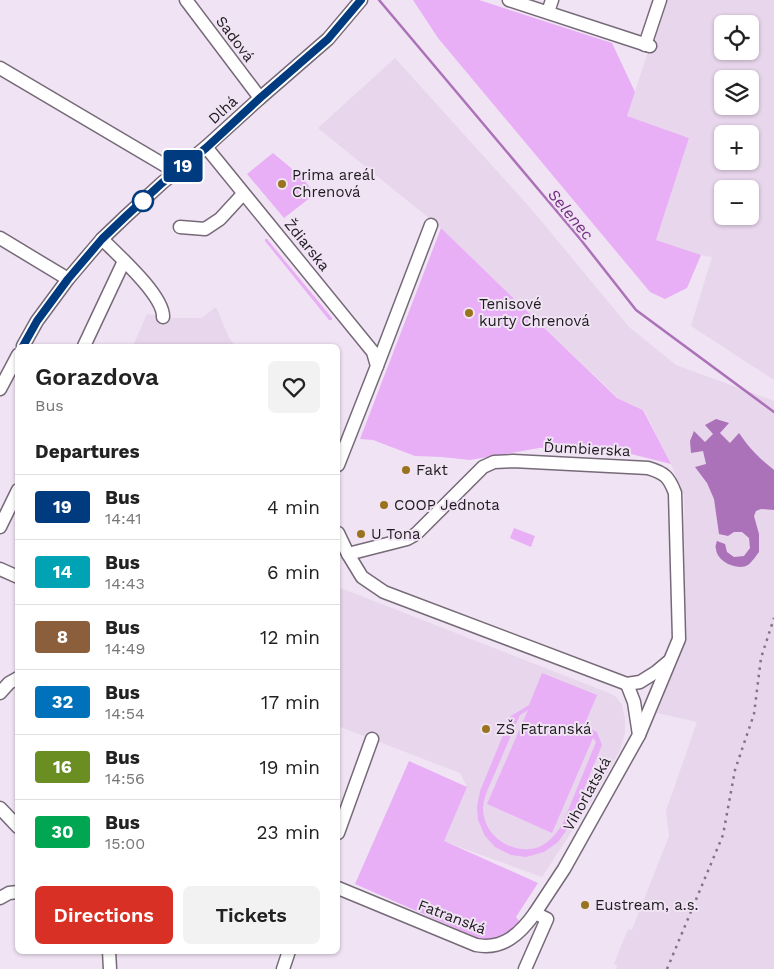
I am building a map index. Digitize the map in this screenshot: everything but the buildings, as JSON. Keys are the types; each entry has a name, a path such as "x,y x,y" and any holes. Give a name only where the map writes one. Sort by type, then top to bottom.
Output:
{"street":[{"name":"Sadová","path":"186,0 260,98"},
{"name":"Dlhá","path":"24,344 37,321 68,279 102,239 328,39 361,0"},
{"path":"509,0 550,6 648,45 660,0"},
{"path":"0,68 176,172"},
{"name":"Ždiarska","path":"206,148 373,352 377,366"},
{"path":"180,226 205,229 220,219 244,194"},
{"path":"340,460 431,225"},
{"path":"0,238 68,279"},
{"path":"102,239 150,289 158,301 163,317"},
{"path":"85,344 124,261"},
{"path":"0,389 15,361"},
{"name":"Ďumbierska","path":"348,554 407,539 416,534 482,468 494,462 513,461 648,468 659,471 670,480 675,493 679,639 639,736"},
{"path":"0,527 15,496"},
{"path":"340,536 362,577 384,592 627,684 640,682 670,660"},
{"path":"0,569 15,576"},
{"path":"0,693 15,680"},
{"path":"627,684 634,702 639,736"},
{"name":"Vihorlatská","path":"535,913 564,869 639,736"},
{"path":"340,827 370,743"},
{"path":"0,808 15,824"},
{"name":"Fatranská","path":"340,889 476,946 486,947 500,944 525,926 535,913"},
{"path":"0,898 9,892 15,892"},
{"path":"525,969 547,920 535,913"},
{"path":"109,954 110,969"},
{"path":"283,969 288,954"}],"shaded area":[{"path":"413,0 479,0 612,43 635,92 627,116 689,138 656,240 701,255 687,288 665,299 650,292 438,38"},
{"path":"665,0 774,0 774,380 691,326 712,257 656,240 689,138 627,116"},
{"path":"395,58 533,211 629,327 676,365 774,401 774,969 616,969 617,965 614,964 628,929 632,930 669,836 666,811 697,722 657,713 685,637 684,495 644,410 618,398 441,228 318,128"},
{"name":"Prima areál Chrenová","path":"273,153 302,177 315,194 284,218 247,174"},
{"name":"Tenisové kurty Chrenová","path":"441,228 617,398 643,410 671,464 599,446 539,448 470,460 415,456 373,440 360,439"},
{"path":"265,239 267,239 332,320 329,320"},
{"path":"216,307 229,338 234,344 134,344 147,314 170,318 202,318"},
{"path":"716,419 729,423 720,433 730,443 739,433 755,453 774,470 774,510 761,509 756,511 754,516 759,534 759,552 744,567 729,564 717,554 717,541 725,544 727,552 734,557 744,556 750,548 749,538 742,532 734,532 728,536 719,534 714,499 707,483 695,467 706,464 703,451 691,453 690,441 694,431 705,442 713,434 705,425"},
{"path":"514,528 535,536 531,547 510,538"},
{"name":"ZŠ Fatranská","path":"340,588 609,693 616,697 622,705 625,733 620,750 591,802 542,877 443,841 467,787 460,773 340,727"},
{"path":"542,673 597,695 584,726 597,732 602,745 568,828 558,842 544,852 526,857 511,855 495,847 485,836 478,820 477,806 480,791 511,716 529,705","holes":["528,710 487,804 552,833 593,738 596,742 562,825 550,840 540,846 522,849 514,848 500,841 486,823 483,808 488,788 517,721 520,715"]},
{"path":"409,761 467,787 444,841 538,883 516,917 520,922 508,935 485,941 355,884"}],"waterway":[{"name":"Selenec","path":"379,0 581,240 636,310 774,412"}],"railway":[{"path":"667,969 723,835 735,770 754,714 761,658 774,618"}],"bus line":[{"name":"19","path":"24,344 37,321 68,279 102,239 162,183 206,148 230,124 328,39 361,0"}],"place":[{"name":"Prima areál Chrenová","path":"282,184"},
{"name":"Tenisové kurty Chrenová","path":"469,313"},
{"name":"Fakt","path":"406,470"},
{"name":"COOP Jednota","path":"384,505"},
{"name":"U Tona","path":"361,534"},
{"name":"ZŠ Fatranská","path":"486,729"},
{"name":"Eustream, a.s.","path":"585,905"}]}
